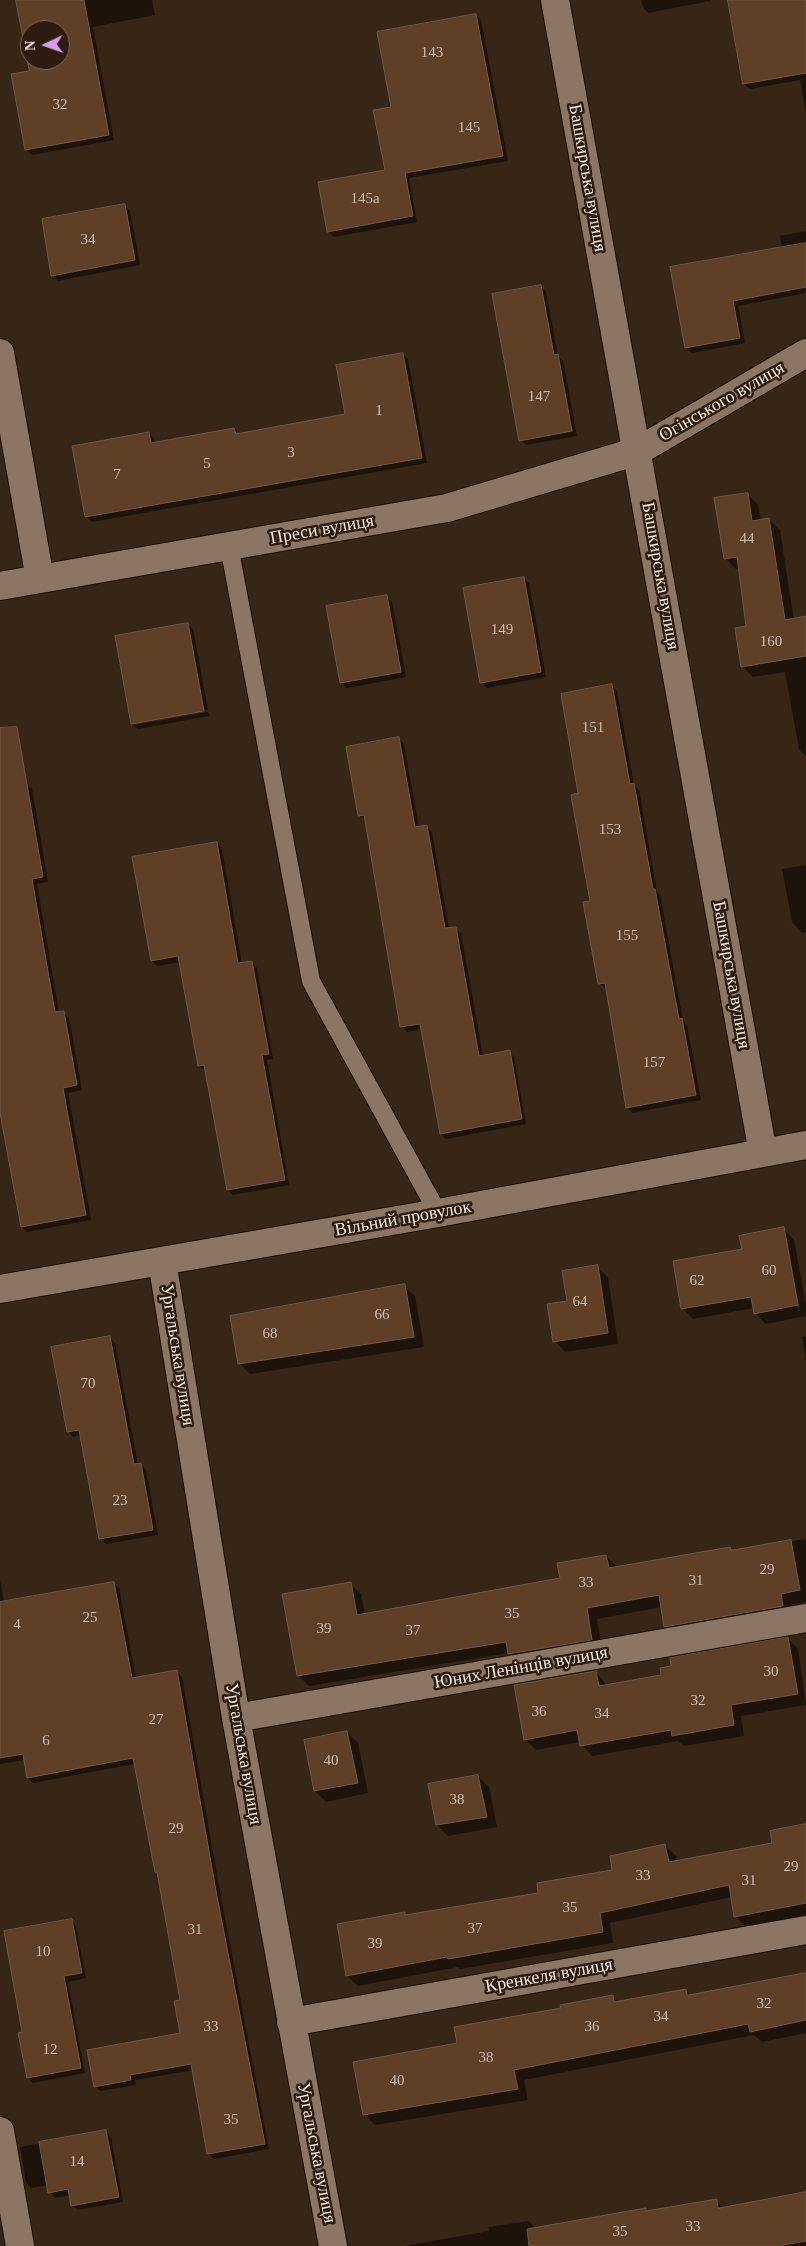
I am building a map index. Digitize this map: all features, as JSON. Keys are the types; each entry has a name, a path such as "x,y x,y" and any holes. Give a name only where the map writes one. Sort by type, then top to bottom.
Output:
{"street":[{"name":"Башкирська вулиця","path":"555,0 638,451 763,1153"},
{"path":"0,352 40,579"},
{"name":"Огінського вулиця","path":"638,451 806,353"},
{"name":"Преси вулиця","path":"0,586 447,508 638,451"},
{"name":"Вільний провулок","path":"0,1289 438,1214 806,1145"},
{"name":"Ургальська вулиця","path":"162,1261 236,1718 333,2246"},
{"name":"Юних Ленінців вулиця","path":"236,1718 806,1618"},
{"name":"Кренкеля вулиця","path":"292,2022 806,1930"},
{"path":"0,2131 20,2246"}],"lane":[{"path":"229,546 311,980 438,1214"}],"building":[{"path":"16,0 84,0 109,135 25,150 11,74 29,70 70,70 70,20 20,20 20,22"},
{"path":"728,0 806,0 806,73 743,84"},
{"path":"476,14 503,156 405,173 413,216 327,232 318,182 385,170 373,110 391,107 377,32"},
{"path":"125,204 135,260 51,276 42,219"},
{"path":"806,243 806,287 733,301 740,338 685,348 670,267"},
{"path":"541,285 554,355 558,354 572,431 519,441 492,294"},
{"path":"403,353 422,458 85,517 72,446 149,432 151,443 234,428 236,434 345,414 336,365"},
{"path":"748,493 752,521 769,518 785,620 806,616 806,656 741,667 735,628 746,626 737,557 724,559 714,498"},
{"path":"524,577 541,672 480,683 463,588"},
{"path":"387,595 401,672 340,683 326,606"},
{"path":"188,623 204,711 131,724 115,636"},
{"path":"612,684 630,784 634,783 653,889 655,889 679,1019 682,1018 696,1095 626,1108 605,983 598,984 583,902 590,901 571,795 578,793 561,694"},
{"path":"17,727 43,877 32,879 55,1012 64,1011 77,1085 63,1088 86,1215 21,1227 0,1113 0,728"},
{"path":"399,737 415,827 427,825 445,928 456,927 479,1056 510,1050 522,1119 440,1134 420,1024 400,1027 364,815 358,816 346,747"},
{"path":"217,842 238,963 252,961 269,1054 262,1055 285,1180 227,1190 204,1065 198,1066 178,956 151,961 132,857"},
{"path":"784,1227 798,1305 754,1314 751,1297 681,1309 673,1261 742,1249 739,1236"},
{"path":"598,1265 608,1333 553,1342 547,1304 567,1301 562,1271"},
{"path":"405,1284 414,1337 238,1364 230,1316"},
{"path":"110,1336 134,1464 141,1463 153,1530 99,1539 79,1430 67,1432 51,1347"},
{"path":"791,1540 800,1590 781,1594 783,1606 664,1627 659,1595 587,1608 592,1640 508,1654 506,1642 297,1676 282,1594 351,1582 357,1615 560,1578 557,1563 606,1555 609,1568 730,1547 731,1550"},
{"path":"114,1582 132,1678 177,1670 216,1891 265,2144 207,2154 191,2064 130,2075 131,2080 94,2087 87,2050 180,2033 174,2001 180,2000 157,1872 155,1872 133,1758 27,1778 23,1754 0,1758 0,1602"},
{"path":"788,1637 798,1694 731,1705 734,1725 672,1736 671,1730 580,1746 577,1730 524,1740 514,1685 596,1671 599,1686 661,1675 660,1668 671,1666 670,1658"},
{"path":"347,1731 358,1783 314,1791 304,1740"},
{"path":"478,1775 487,1817 436,1825 428,1784"},
{"path":"806,1824 806,1903 734,1917 729,1885 600,1913 603,1932 448,1959 447,1957 346,1976 337,1924 538,1893 537,1883 612,1870 610,1856 665,1844 669,1862 772,1843 770,1831"},
{"path":"72,1919 82,1973 64,1976 81,2068 27,2078 18,2033 22,2032 4,1931"},
{"path":"806,1973 806,2020 750,2032 748,2024 514,2070 518,2089 363,2115 353,2062 457,2043 454,2027 561,2008 560,2005 613,1995 614,2002 686,1989 687,1995"},
{"path":"106,2130 119,2197 71,2206 68,2189 48,2193 39,2142"},
{"path":"806,2192 806,2241 778,2246 529,2246 527,2229 646,2208 646,2211 717,2199 718,2208"}]}
